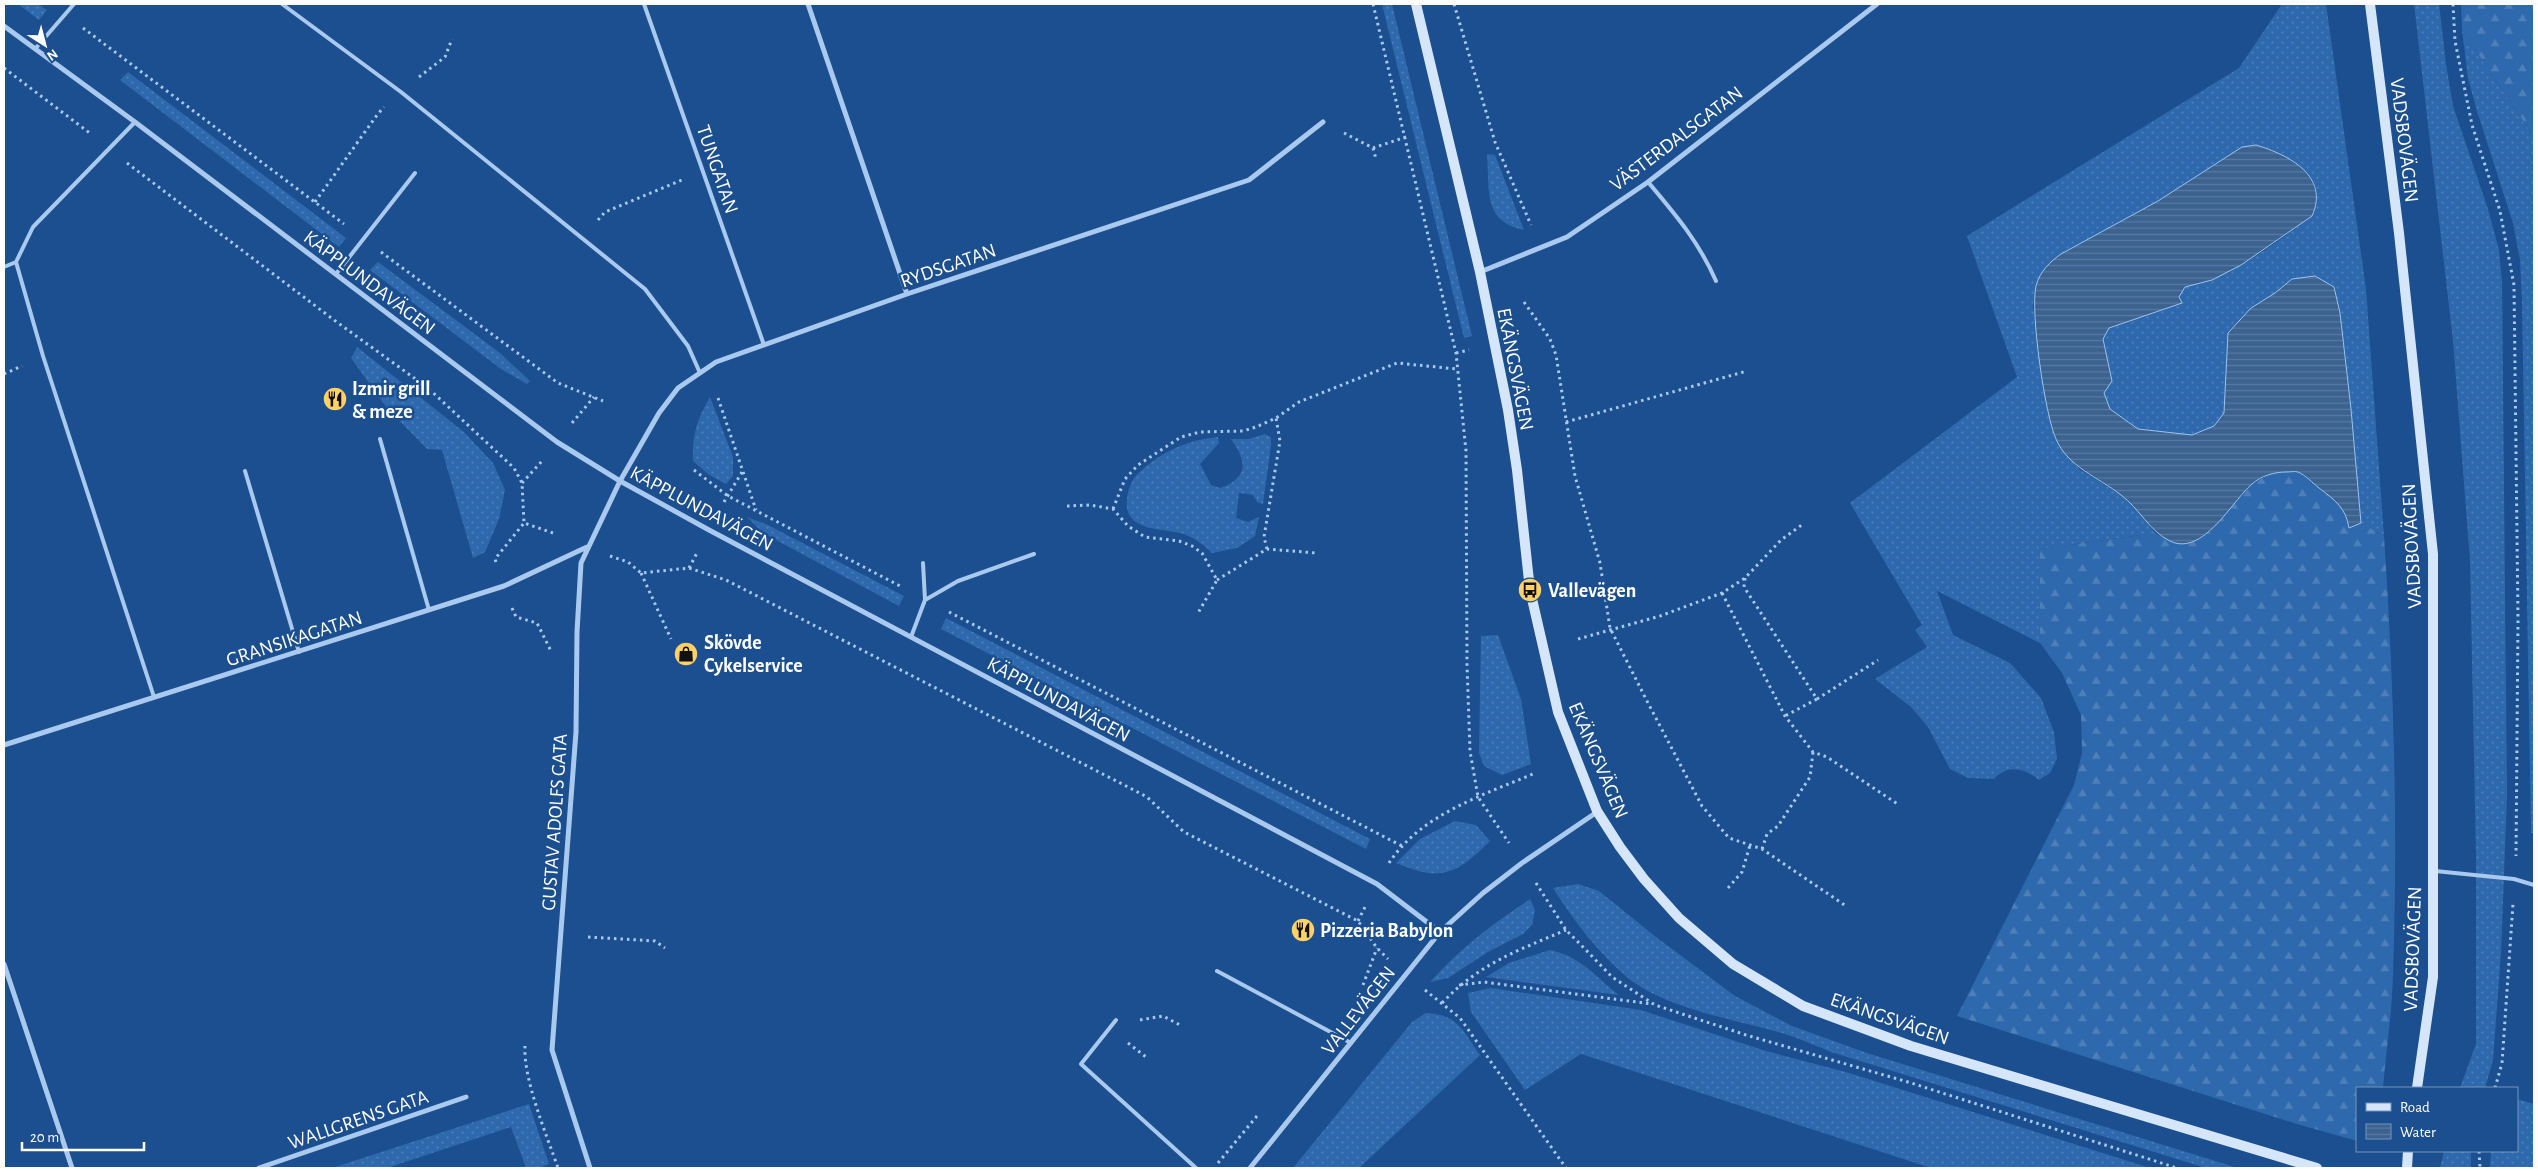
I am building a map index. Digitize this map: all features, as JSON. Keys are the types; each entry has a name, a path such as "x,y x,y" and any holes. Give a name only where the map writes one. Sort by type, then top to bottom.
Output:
{"street":[{"path":"808,4 907,294"},
{"name":"EKÄNGSVÄGEN","path":"1416,4 1480,272 1510,428 1530,590 1558,712 1597,811 1620,847 1644,879 1679,918 1733,964 1803,1006 1911,1046 2317,1168"},
{"name":"VÄSTERDALSGATAN","path":"1480,272 1567,237 1648,182 1877,4"},
{"name":"VADSBOVÄGEN","path":"2370,4 2399,233 2433,554 2433,977 2417,1087"},
{"name":"KÄPPLUNDAVÄGEN","path":"4,26 135,122 557,442 620,481 1377,884 1440,932"},
{"name":"RYDSGATAN","path":"620,481 659,413 678,388 716,362 907,294 1249,180 1323,122"},
{"name":"GUSTAV ADOLFS GATA","path":"590,1168 552,1050 576,732 577,632 581,563 620,481"},
{"name":"GRANSIKAGATAN","path":"4,745 504,586 588,547"},
{"name":"VALLEVÄGEN","path":"1250,1168 1440,932 1483,893 1522,863 1597,811"},
{"path":"4,964 72,1168"},
{"name":"WALLGRENS GATA","path":"259,1168 466,1097"},
{"path":"2407,1168 2408,1152"}],"lane":[{"path":"35,50 74,4"},
{"path":"282,4 400,92 645,289 688,346 700,373"},
{"name":"TUNGATAN","path":"644,4 764,344"},
{"path":"4,267 16,262 33,227 135,122"},
{"path":"336,274 415,173"},
{"path":"1648,182 1683,223 1704,254 1716,281"},
{"path":"16,262 43,356 154,698"},
{"path":"380,439 429,610"},
{"path":"245,471 299,652"},
{"path":"925,600 958,581 1034,554"},
{"path":"911,637 925,600 923,563"},
{"path":"2432,871 2514,879 2534,885"},
{"path":"1217,971 1351,1043"},
{"path":"1116,1020 1081,1064 1196,1168"}],"path":[{"path":"1373,4 1456,353 1466,451 1467,665 1470,751 1478,798 1501,830"},
{"path":"1454,4 1495,142 1533,231"},
{"path":"2453,4 2455,41 2472,125 2500,211 2514,285 2518,619 2514,879 2502,1063 2495,1087"},
{"path":"65,15 558,384 603,401"},
{"path":"315,202 377,114 400,92 445,57 452,39"},
{"path":"4,68 334,320 428,388 514,468 522,483 524,523 495,559 496,564"},
{"path":"1323,122 1373,148 1406,137"},
{"path":"1373,148 1376,159"},
{"path":"583,239 605,212 703,172"},
{"path":"1524,302 1550,339 1556,355 1576,476 1600,563 1610,628 1702,806 1729,838 1762,849 1846,906"},
{"path":"1456,353 1474,349"},
{"path":"1113,509 1125,479 1138,465 1181,437 1207,431 1243,431 1276,418 1300,402 1397,362 1458,369"},
{"path":"1566,422 1747,371"},
{"path":"585,406 595,397"},
{"path":"718,398 756,510"},
{"path":"1267,549 1264,537 1280,441 1276,418"},
{"path":"694,470 728,496 925,600 1402,846"},
{"path":"724,502 743,471"},
{"path":"522,483 532,473"},
{"path":"1067,506 1090,505 1113,509 1128,526 1145,537 1179,541 1192,546 1202,553 1217,580"},
{"path":"524,523 534,526"},
{"path":"1578,639 1610,628 1660,616 1722,593 1745,578 1781,540 1802,524"},
{"path":"689,568 700,548"},
{"path":"1198,613 1217,580 1267,549 1316,553"},
{"path":"628,562 641,573 672,639"},
{"path":"641,573 689,568 726,580 1126,786 1147,797 1184,832 1358,921 1377,948 1386,957"},
{"path":"1745,578 1744,587 1817,699"},
{"path":"1722,593 1785,716 1813,752 1827,757 1899,805"},
{"path":"1785,716 1817,699 1878,660"},
{"path":"1762,849 1767,834 1778,826 1810,777 1813,752"},
{"path":"1390,861 1402,846 1424,828 1478,798 1533,774"},
{"path":"1728,888 1742,872 1750,845"},
{"path":"1541,891 1566,930 1612,977 1655,1004"},
{"path":"1358,921 1367,903"},
{"path":"1442,1003 1479,970 1510,953 1566,930"},
{"path":"588,937 655,941 665,948"},
{"path":"1357,993 1372,966 1377,948"},
{"path":"1460,985 1484,982 1655,1004 1746,1035 1908,1082 2177,1168"},
{"path":"1424,989 1460,1018 1566,1168"},
{"path":"1116,1020 1131,1024 1146,1017 1163,1016 1180,1025"},
{"path":"1213,1168 1261,1112"},
{"path":"2479,1152 2480,1168"}],"green space":[{"path":"18,4 38,4 47,10 39,20"},
{"path":"1382,4 1392,4 1472,336 1464,338"},
{"path":"2282,4 2326,4 2366,289 2384,536 2361,523 2351,409 2340,313 2334,287 2292,279 2275,293 2251,308 2228,333 2224,413 2214,426 2192,435 2138,429 2110,409 2104,393 2112,380 2103,338 2109,328 2182,303 2179,297 2185,287 2203,282 2236,267 2312,216 2317,199 2315,186 2309,175 2285,160 2242,147 2158,201 2061,254 2036,284 2033,306 2046,399 2056,439 2079,469 2121,495 2135,507 2155,533 2040,549 2040,643 1937,591 1953,635 2010,663 2041,698 2054,732 2057,759 2050,773 2039,780 2022,770 2016,769 2005,771 1994,779 1968,778 1950,769 1928,727 1911,707 1875,679 1927,647 1915,630 1922,625 1850,503 2017,377 1967,236 2239,68"},
{"path":"2414,4 2439,4 2453,106 2488,209 2499,250 2502,281 2507,796 2501,953 2493,1060 2485,1087 2460,1087 2476,1044 2476,858 2470,561 2453,341"},
{"path":"2461,4 2534,4 2534,137 2462,30"},
{"path":"2462,30 2534,137 2534,833 2531,833 2520,260 2513,223 2468,78"},
{"path":"128,72 346,238 339,247 120,80"},
{"path":"1487,154 1495,155 1524,230 1510,226 1495,211 1489,191"},
{"path":"378,262 500,353 530,381 527,384 501,369 370,270"},
{"path":"357,347 464,432 493,463 505,490 499,519 485,552 473,558 442,450 427,449 387,408 351,358"},
{"path":"710,397 733,457 733,476 726,484 708,474 693,461 693,443 696,427"},
{"path":"1265,434 1271,437 1271,446 1263,504 1257,502 1253,495 1239,493 1236,518 1248,522 1259,517 1255,536 1237,548 1212,553 1189,536 1144,526 1136,523 1131,517 1127,509 1128,490 1136,476 1159,457 1187,443 1218,437 1219,443 1200,464 1211,485 1220,488 1236,479 1242,468 1240,455 1231,439 1249,439"},
{"path":"2297,471 2336,502 2346,518 2349,528 2361,523 2384,536 2394,756 2395,865 2392,989 2383,1087 2356,1087 2356,1141 2297,1124 1957,1016 2074,785 2082,753 2081,715 2062,673 2040,643 2040,549 2155,533 2173,542 2191,543 2206,534 2252,484 2274,472"},
{"path":"747,517 768,525 904,596 899,606 763,533"},
{"path":"946,618 1370,839 1366,849 941,629"},
{"path":"1498,635 1521,699 1531,764 1502,775 1484,766 1479,753 1481,636"},
{"path":"1455,821 1476,825 1490,841 1467,861 1447,872 1425,872 1396,863 1420,839"},
{"path":"1578,884 1599,891 1656,937 1735,996 1792,1026 1867,1053 2238,1168 2206,1168 1831,1052 1785,1034 1682,1006 1662,998 1628,978 1606,958 1578,924 1553,888"},
{"path":"1530,899 1535,910 1532,925 1523,934 1488,952 1448,978 1430,982 1477,937"},
{"path":"1550,950 1571,957 1579,962 1619,995 1486,977 1509,963"},
{"path":"1491,988 1641,1010 1766,1051 1846,1072 2150,1168 1931,1168 1581,1054 1525,1090 1471,1012 1468,993"},
{"path":"1426,1013 1446,1017 1459,1025 1480,1055 1359,1168 1293,1168 1412,1022"},
{"path":"2518,1099 2534,1104 2534,1168 2490,1168 2491,1152 2518,1152"},
{"path":"529,1104 549,1164 539,1168 526,1168 511,1127 387,1168 332,1168"},
{"path":"2444,1152 2471,1152 2471,1168 2440,1168"}],"water":[{"path":"2256,145 2293,161 2311,179 2315,189 2316,202 2312,216 2241,265 2212,280 2185,287 2179,297 2182,303 2109,328 2103,339 2112,381 2104,393 2110,409 2138,429 2192,435 2214,426 2224,413 2228,333 2251,308 2275,293 2292,279 2315,276 2334,287 2340,313 2361,523 2349,528 2345,515 2330,496 2298,472 2281,472 2268,475 2256,481 2216,525 2194,541 2182,544 2170,541 2156,532 2128,501 2084,471 2061,449 2052,427 2043,387 2035,317 2036,286 2046,267 2061,254 2158,201 2242,147"}],"place":[{"name":"Izmir grill & meze","path":"335,399"},
{"name":"Vallevägen","path":"1530,590"},
{"name":"Skövde Cykelservice","path":"686,654"},
{"name":"Pizzeria Babylon","path":"1303,930"}]}
